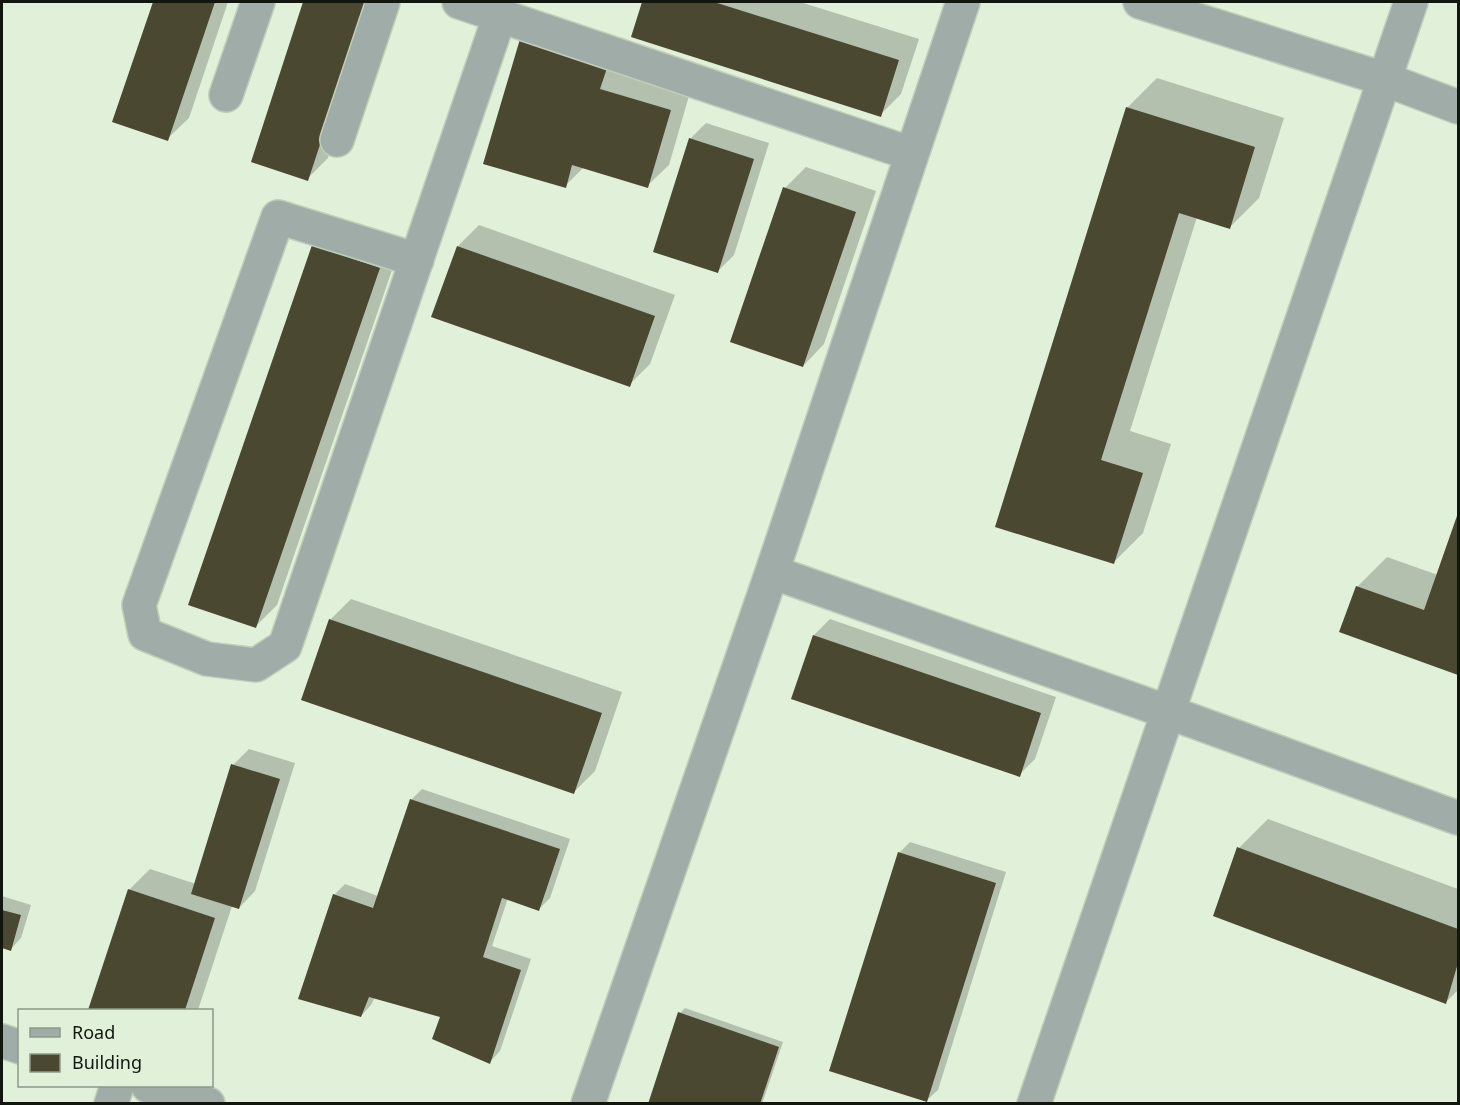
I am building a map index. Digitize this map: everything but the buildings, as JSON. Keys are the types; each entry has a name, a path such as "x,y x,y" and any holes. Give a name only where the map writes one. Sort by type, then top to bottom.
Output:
{"street":[{"path":"226,95 258,2"},
{"path":"337,141 383,2"},
{"path":"459,2 912,154"},
{"path":"588,1104 772,572 963,2"},
{"path":"1140,2 1384,79 1458,107"},
{"path":"1034,1104 1411,2"},
{"path":"417,260 278,217 139,605 145,634 207,659 255,665 285,646 417,260 500,15"},
{"path":"772,572 1168,712 1458,818"},
{"path":"2,1041 18,1046"},
{"path":"111,1104 117,1087"},
{"path":"151,1087 208,1104"}]}
